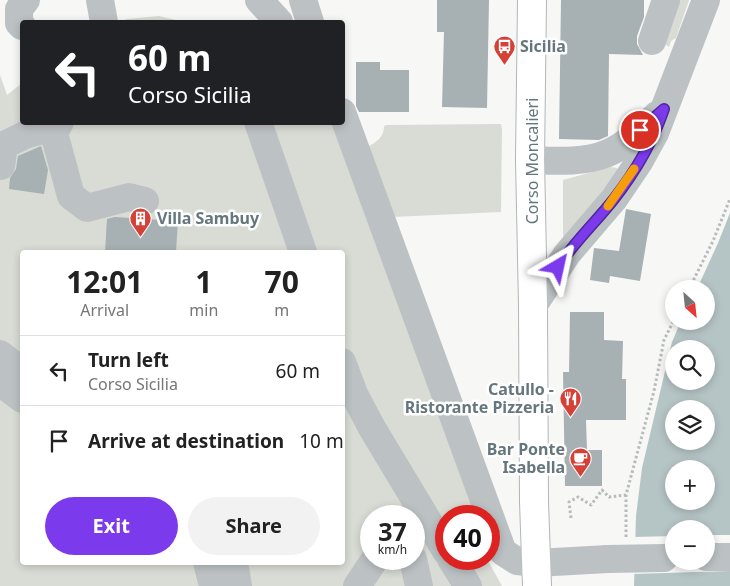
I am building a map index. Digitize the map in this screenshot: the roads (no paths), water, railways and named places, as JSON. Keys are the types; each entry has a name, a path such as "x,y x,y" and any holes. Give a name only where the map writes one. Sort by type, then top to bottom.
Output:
{"main road":[{"name":"Corso Moncalieri","path":"532,0 530,160 534,306 536,574"}],"street":[{"path":"20,24 19,9 26,0"},
{"path":"100,0 104,20"},
{"path":"258,0 277,20"},
{"path":"303,0 309,20"},
{"path":"652,41 666,0"},
{"path":"534,306 566,254 614,199 655,133 706,0"},
{"path":"530,160 556,161 592,158 608,153 628,141 664,109"},
{"path":"345,120 503,552 536,574 608,559 665,558"},
{"path":"259,125 302,250"},
{"path":"1,166 4,146 25,135 49,127 72,196 87,208 129,197 144,201"},
{"path":"0,354 20,369"},
{"path":"345,370 354,394 372,428 435,533"},
{"path":"0,382 20,397"},
{"path":"715,557 730,557"},
{"path":"208,565 213,586"},
{"path":"234,565 238,586"},
{"path":"357,586 368,570"},
{"path":"416,570 419,586"},
{"path":"458,570 468,586"}],"place":[{"name":"Sicilia","path":"504,65"},
{"name":"Villa Sambuy","path":"141,237"},
{"name":"Catullo - Ristorante Pizzeria","path":"570,417"},
{"name":"Bar Ponte Isabella","path":"581,477"}]}
